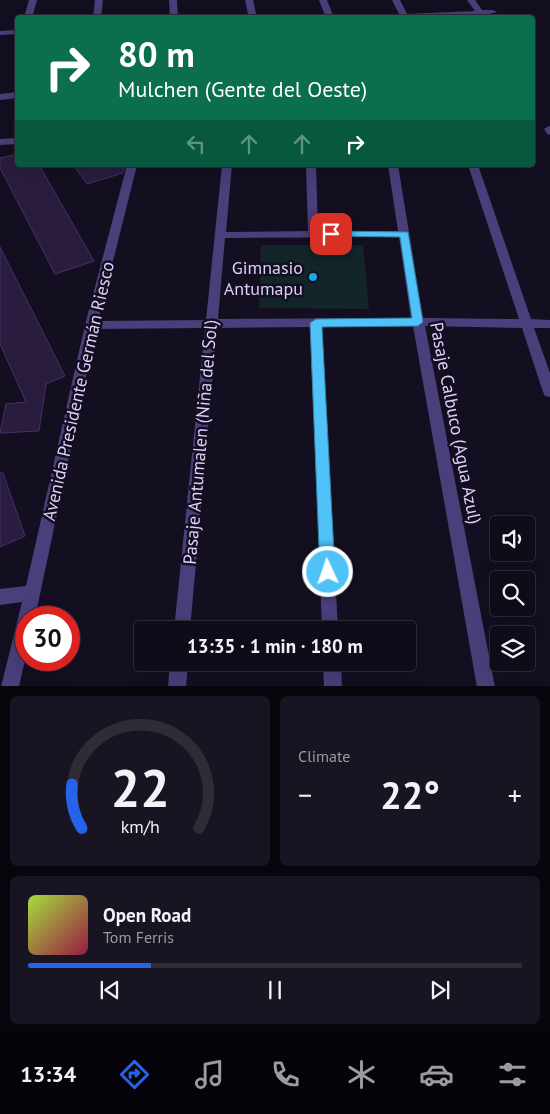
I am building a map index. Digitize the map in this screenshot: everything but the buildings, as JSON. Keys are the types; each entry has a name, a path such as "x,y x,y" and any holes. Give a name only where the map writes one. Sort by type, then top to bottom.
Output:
{"street":[{"path":"29,15 33,0"},
{"path":"97,15 99,0"},
{"path":"173,0 174,15"},
{"path":"249,0 252,15"},
{"path":"323,0 329,15"},
{"path":"396,0 404,15"},
{"path":"471,0 482,15 493,12"},
{"path":"0,33 15,32"},
{"path":"0,97 15,95"},
{"path":"0,142 15,142"},
{"name":"Avenida Presidente Germán Riesco","path":"30,606 91,325 131,167"},
{"name":"Pasaje Antumalen (Niña del Sol)","path":"183,621 226,167"},
{"path":"311,167 312,234"},
{"name":"Pasaje Calbuco (Agua Azul)","path":"393,167 418,322 486,686"},
{"path":"474,167 550,392"},
{"path":"220,235 404,234"},
{"path":"91,325 418,322 550,324"},
{"path":"316,323 330,621"},
{"path":"0,597 33,593"},
{"name":"Avenida Presidente Germán Riesco","path":"10,686 15,666"},
{"path":"177,686 178,671"},
{"path":"332,671 333,686"}],"green space":[{"name":"Gimnasio Antumapu","path":"261,245 363,245 369,309 259,308"}],"place":[{"name":"Gimnasio Antumapu","path":"313,277"}],"route":[{"path":"328,572 316,323 418,322 404,234 331,234"}]}
